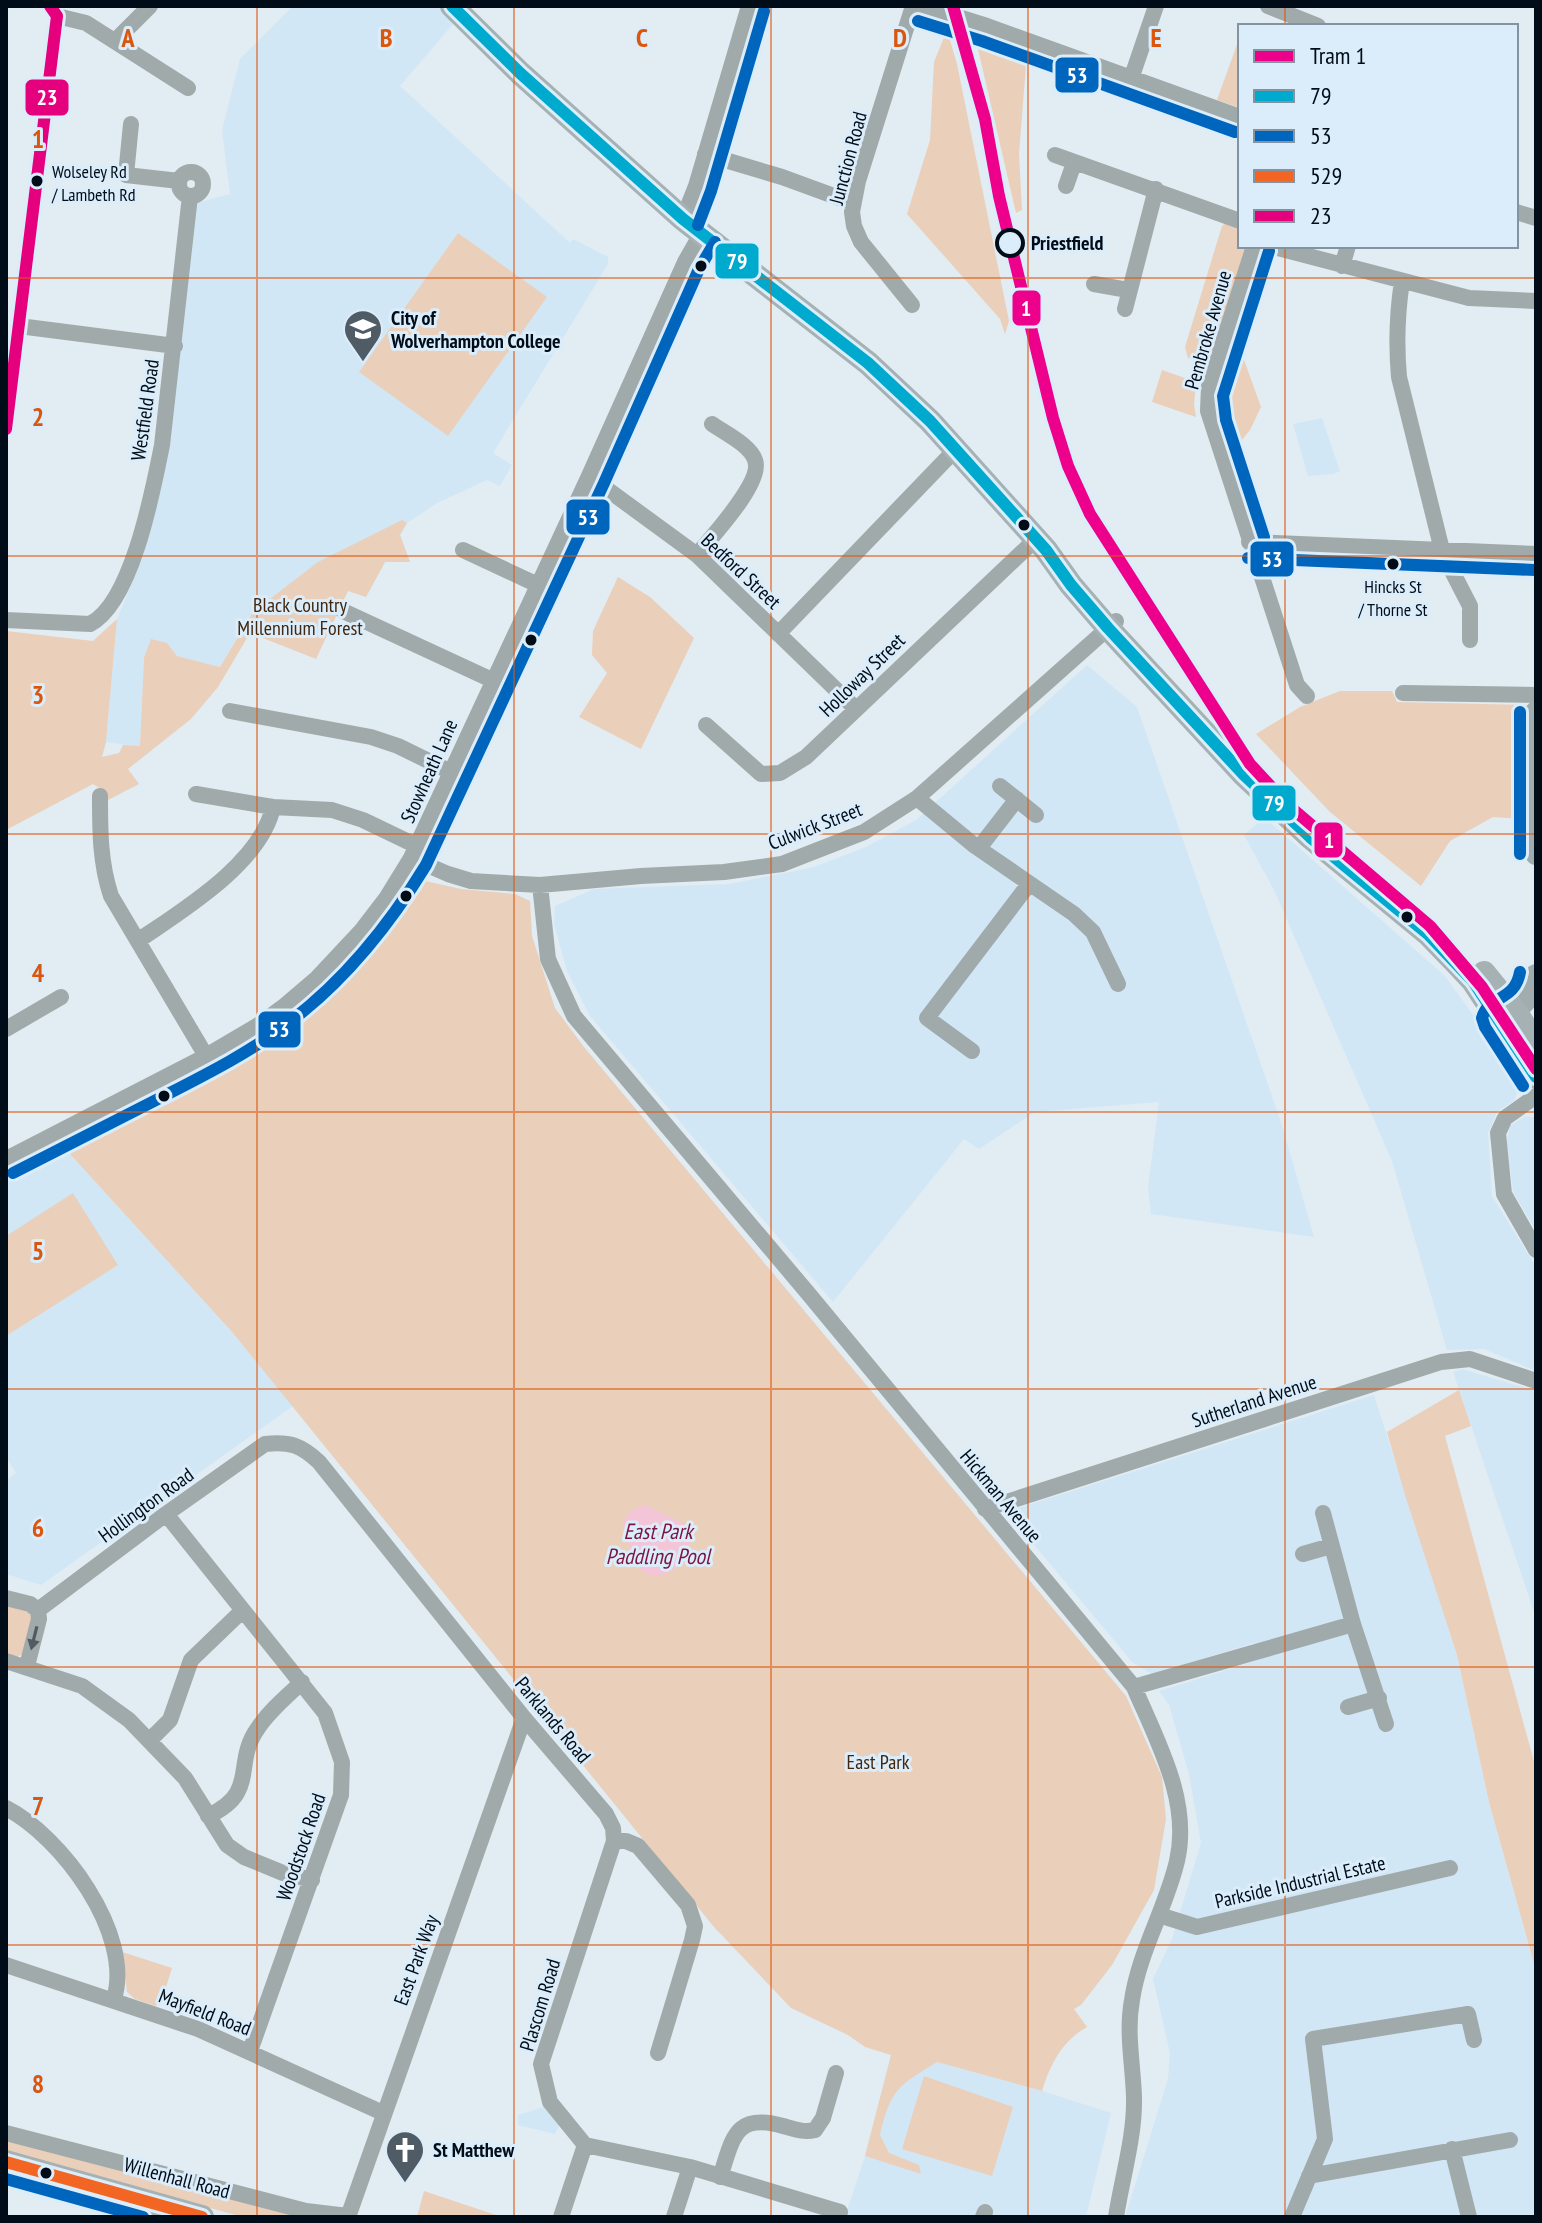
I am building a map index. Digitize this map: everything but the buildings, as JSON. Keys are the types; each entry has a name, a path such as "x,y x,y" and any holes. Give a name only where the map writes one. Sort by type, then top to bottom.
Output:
{"highway":[{"path":"452,6 520,73 692,227 868,363 930,421 1041,544 1080,581 1112,624 1205,718 1325,831 1450,938 1507,1014 1536,1044"},
{"path":"1507,1014 1536,1077"},
{"name":"Willenhall Road","path":"6,2162 202,2217"}],"main road":[{"path":"1536,712 1536,854"},
{"path":"1507,1014 1535,987"}],"street":[{"path":"116,40 150,6"},
{"name":"Stowheath Lane","path":"6,1159 206,1056 257,1026 317,978 373,917 414,852 685,262 705,154 749,6"},
{"path":"1131,79 1156,6"},
{"path":"1268,6 1313,24"},
{"path":"921,7 977,23 1238,116"},
{"name":"Junction Road","path":"912,305 861,242 854,226 853,203 921,7"},
{"path":"6,429 53,11 86,23 116,40 188,88"},
{"name":"Westfield Road","path":"6,620 90,624 101,618 113,604 128,576 154,485 175,346 190,196 182,193 179,181 126,175 131,124"},
{"path":"705,154 853,203"},
{"path":"1055,155 1238,220"},
{"path":"1066,186 1074,163"},
{"path":"1125,309 1156,189"},
{"name":"Pembroke Avenue","path":"1253,248 1207,394 1210,423 1297,685 1307,696"},
{"path":"1277,248 1469,298 1536,301"},
{"path":"1342,266 1347,248"},
{"path":"1402,281 1397,312 1399,377 1453,573 1470,606 1472,640"},
{"path":"1094,284 1128,290"},
{"path":"19,326 175,346"},
{"path":"697,555 752,484 757,470 755,457 712,424"},
{"path":"778,634 956,449"},
{"name":"Bedford Street","path":"589,476 697,555 855,708"},
{"path":"1249,542 1536,554"},
{"name":"Holloway Street","path":"706,725 761,774 780,773 806,757 855,708 1041,544"},
{"path":"463,550 538,585"},
{"path":"343,611 492,680"},
{"name":"Culwick Street","path":"196,794 273,807 320,808 347,814 448,874 490,884 540,885 724,872 782,864 864,832 917,798 1112,624"},
{"path":"1403,693 1536,695"},
{"path":"230,711 371,737 398,746 449,771"},
{"path":"1000,786 1036,815"},
{"path":"100,796 103,870 111,896 206,1056"},
{"path":"917,798 979,848 1074,914 1093,932 1118,984"},
{"path":"979,848 1017,799"},
{"path":"139,940 222,879 265,831 273,807"},
{"path":"972,1051 927,1018 1029,884"},
{"name":"Hickman Avenue","path":"540,885 548,959 574,1016 1134,1687 1166,1761 1180,1832 1177,1861 1132,2000 1130,2064 1133,2118 1116,2217"},
{"path":"6,1029 61,997"},
{"path":"1536,1096 1505,1118 1498,1133 1504,1194 1536,1250"},
{"name":"Sutherland Avenue","path":"985,1509 1441,1362 1470,1359 1536,1381"},
{"name":"Hollington Road","path":"38,1610 265,1444 283,1442"},
{"name":"Parklands Road","path":"283,1442 302,1446 319,1462 524,1718 606,1814 613,1828 614,1841"},
{"path":"1323,1513 1353,1624 1386,1724"},
{"name":"Woodstock Road","path":"166,1514 325,1713 342,1762 341,1795 250,2051"},
{"path":"1303,1554 1331,1546"},
{"path":"6,1598 30,1604 38,1610 39,1619 27,1666"},
{"path":"150,1740 170,1720 191,1660 242,1611"},
{"path":"1134,1687 1353,1624"},
{"path":"6,1661 82,1686 129,1720 185,1778 227,1845 244,1857 283,1873 312,1880"},
{"path":"208,1816 223,1809 239,1793 257,1728 302,1682"},
{"path":"1348,1707 1379,1698"},
{"name":"East Park Way","path":"348,2216 524,1718"},
{"path":"6,1808 25,1817 55,1845 89,1893 104,1920 117,1966 119,1977 114,1999"},
{"path":"614,1841 626,1841 638,1846 693,1915 695,1926 692,1940 658,2053"},
{"name":"Plascom Road","path":"585,2145 550,2102 541,2064 614,1841"},
{"name":"Parkside Industrial Estate","path":"1159,1915 1197,1927 1450,1868"},
{"name":"Mayfield Road","path":"6,1965 114,1999 250,2051 383,2113"},
{"path":"1292,2217 1325,2139 1313,2039 1468,2014 1474,2040"},
{"path":"720,2177 735,2135 746,2124 765,2120 802,2131 815,2130 823,2118 836,2073"},
{"name":"Willenhall Road","path":"6,2133 306,2211 348,2216"},
{"path":"1309,2176 1510,2140"},
{"path":"561,2217 585,2145 690,2167 840,2212"},
{"path":"1452,2149 1469,2217"},
{"path":"674,2217 690,2167"},
{"path":"785,2217 789,2199"}],"shaded area":[{"name":"City of Wolverhampton College","path":"293,6 440,6 454,23 400,86 570,243 573,239 608,257 608,264 493,453 512,465 500,486 487,480 437,503 407,523 400,535 410,562 385,562 366,597 348,590 342,602 253,612 220,667 177,656 167,643 144,658 140,747 106,742 117,619 143,556 165,461 197,203 230,194 222,130 240,59"},
{"path":"1322,418 1340,471 1308,476 1293,424"},
{"path":"1087,665 1137,707 1282,1125 1314,1237 1151,1214 1148,1188 1159,1102 1035,1112 979,1149 964,1139 833,1302 590,1016 567,971 554,924 555,906 594,889 729,884 814,867 866,847 916,820"},
{"path":"1264,817 1445,976 1520,1080 1515,1100 1497,1112 1488,1133 1492,1196 1536,1267 1536,1371 1484,1349 1447,1350 1392,1161 1274,890 1244,835"},
{"path":"1525,1116 1536,1118 1536,1231 1513,1192 1507,1140 1510,1126"},
{"path":"60,1143 233,1333 293,1406 41,1585 6,1574 6,1481 16,1473 6,1457 6,1178"},
{"path":"1462,1369 1536,1391 1536,1618 1453,1372"},
{"path":"1374,1395 1457,1655 1489,1802 1536,1972 1536,2217 1125,2217 1168,2079 1170,2053 1153,1979 1172,1939 1201,1843 1189,1774 1169,1705 1159,1691 1262,1659 1254,1643 1152,1674 1132,1662 1021,1529 1012,1510"},
{"path":"891,2055 937,2062 1111,2113 1086,2217 845,2217 865,2156"},
{"path":"544,2107 559,2126 555,2134 518,2125 518,2115"}],"green space":[{"path":"947,30 957,64 1009,321 1005,334 1000,319 907,214 930,140 934,62"},
{"path":"974,32 1027,53 1019,154 1022,210 1016,213"},
{"path":"1238,42 1238,107 1217,100"},
{"path":"1226,223 1238,228 1238,248 1248,248 1212,363 1204,365 1188,358 1185,347 1222,226"},
{"path":"458,233 547,297 448,436 359,372"},
{"path":"1234,344 1239,346 1261,407 1250,430 1233,451 1218,413 1217,397"},
{"path":"1162,370 1196,382 1196,417 1152,402"},
{"name":"Black Country Millennium Forest","path":"402,520 407,523 400,535 410,562 385,562 366,597 348,591 316,659 250,633 218,687 191,719 128,769 139,784 106,801 106,792 93,784 6,830 6,631 93,641 117,619 102,757 119,753 123,745 140,746 144,658 151,639 167,643 177,656 220,667 253,612 318,562"},
{"path":"618,577 650,597 694,638 641,749 579,717 607,673 592,655 593,631"},
{"path":"1340,691 1392,691 1397,702 1527,705 1524,819 1493,817 1450,841 1421,886 1330,812 1256,734 1300,707"},
{"name":"East Park","path":"425,881 461,889 515,894 530,901 532,936 555,1008 584,1047 1126,1696 1162,1777 1166,1819 1154,1890 1112,1965 1081,2005 1074,2009 1087,2027 1058,2054 1042,2091 937,2062 898,2090 888,2108 880,2135 889,2153 919,2165 921,2174 865,2156 891,2055 865,2047 848,2035 791,2008 714,1927 233,1333 60,1143 228,1056 348,971 414,884"},
{"path":"73,1193 118,1265 6,1336 6,1236"},
{"path":"1459,1390 1471,1426 1445,1436 1536,1769 1536,1971 1489,1802 1457,1655 1387,1432"},
{"path":"6,1603 29,1612 33,1619 25,1653 17,1657 6,1656"},
{"path":"122,1952 172,1968 161,2003 155,2006 135,1999 127,1992"},
{"path":"924,2076 1013,2107 992,2176 902,2149"},
{"path":"6,2140 301,2217 243,2217 6,2152"},
{"path":"424,2191 502,2217 417,2217"}],"water":[{"name":"East Park Paddling Pool","path":"645,1505 681,1522 690,1532 688,1550 683,1559 669,1573 660,1576 651,1575 638,1567 624,1531 628,1514"}],"tram line":[{"name":"1","path":"953,6 985,119 999,196 1053,418 1068,466 1090,514 1250,764 1288,805 1430,926 1482,987 1536,1069"}],"transit line":[{"name":"23","path":"6,429 57,16 50,6"},
{"name":"79","path":"452,6 520,73 683,219 868,363 930,421 1046,550 1108,628 1244,775 1310,837 1428,934 1473,981 1536,1077"},
{"name":"53","path":"698,225 711,191 764,11"},
{"name":"53","path":"918,21 1235,132"},
{"name":"53","path":"13,1173 194,1081 260,1043 311,1005 348,969 382,929 426,865 604,483 699,269 715,242"},
{"name":"53","path":"1264,537 1226,420 1223,396 1269,251"},
{"name":"53","path":"1248,558 1535,570"},
{"name":"53","path":"1520,712 1520,854"},
{"name":"53","path":"1520,972 1513,989 1490,1005 1482,1018 1523,1086"},
{"name":"529","path":"6,2162 202,2217"},
{"name":"53","path":"6,2179 143,2217"}],"place":[{"name":"Wolseley Rd / Lambeth Rd","path":"37,181"},
{"name":"Priestfield","path":"1010,243"},
{"name":"City of Wolverhampton College","path":"363,363"},
{"name":"Hincks St / Thorne St","path":"1393,564"},
{"name":"St Matthew","path":"405,2184"}]}
